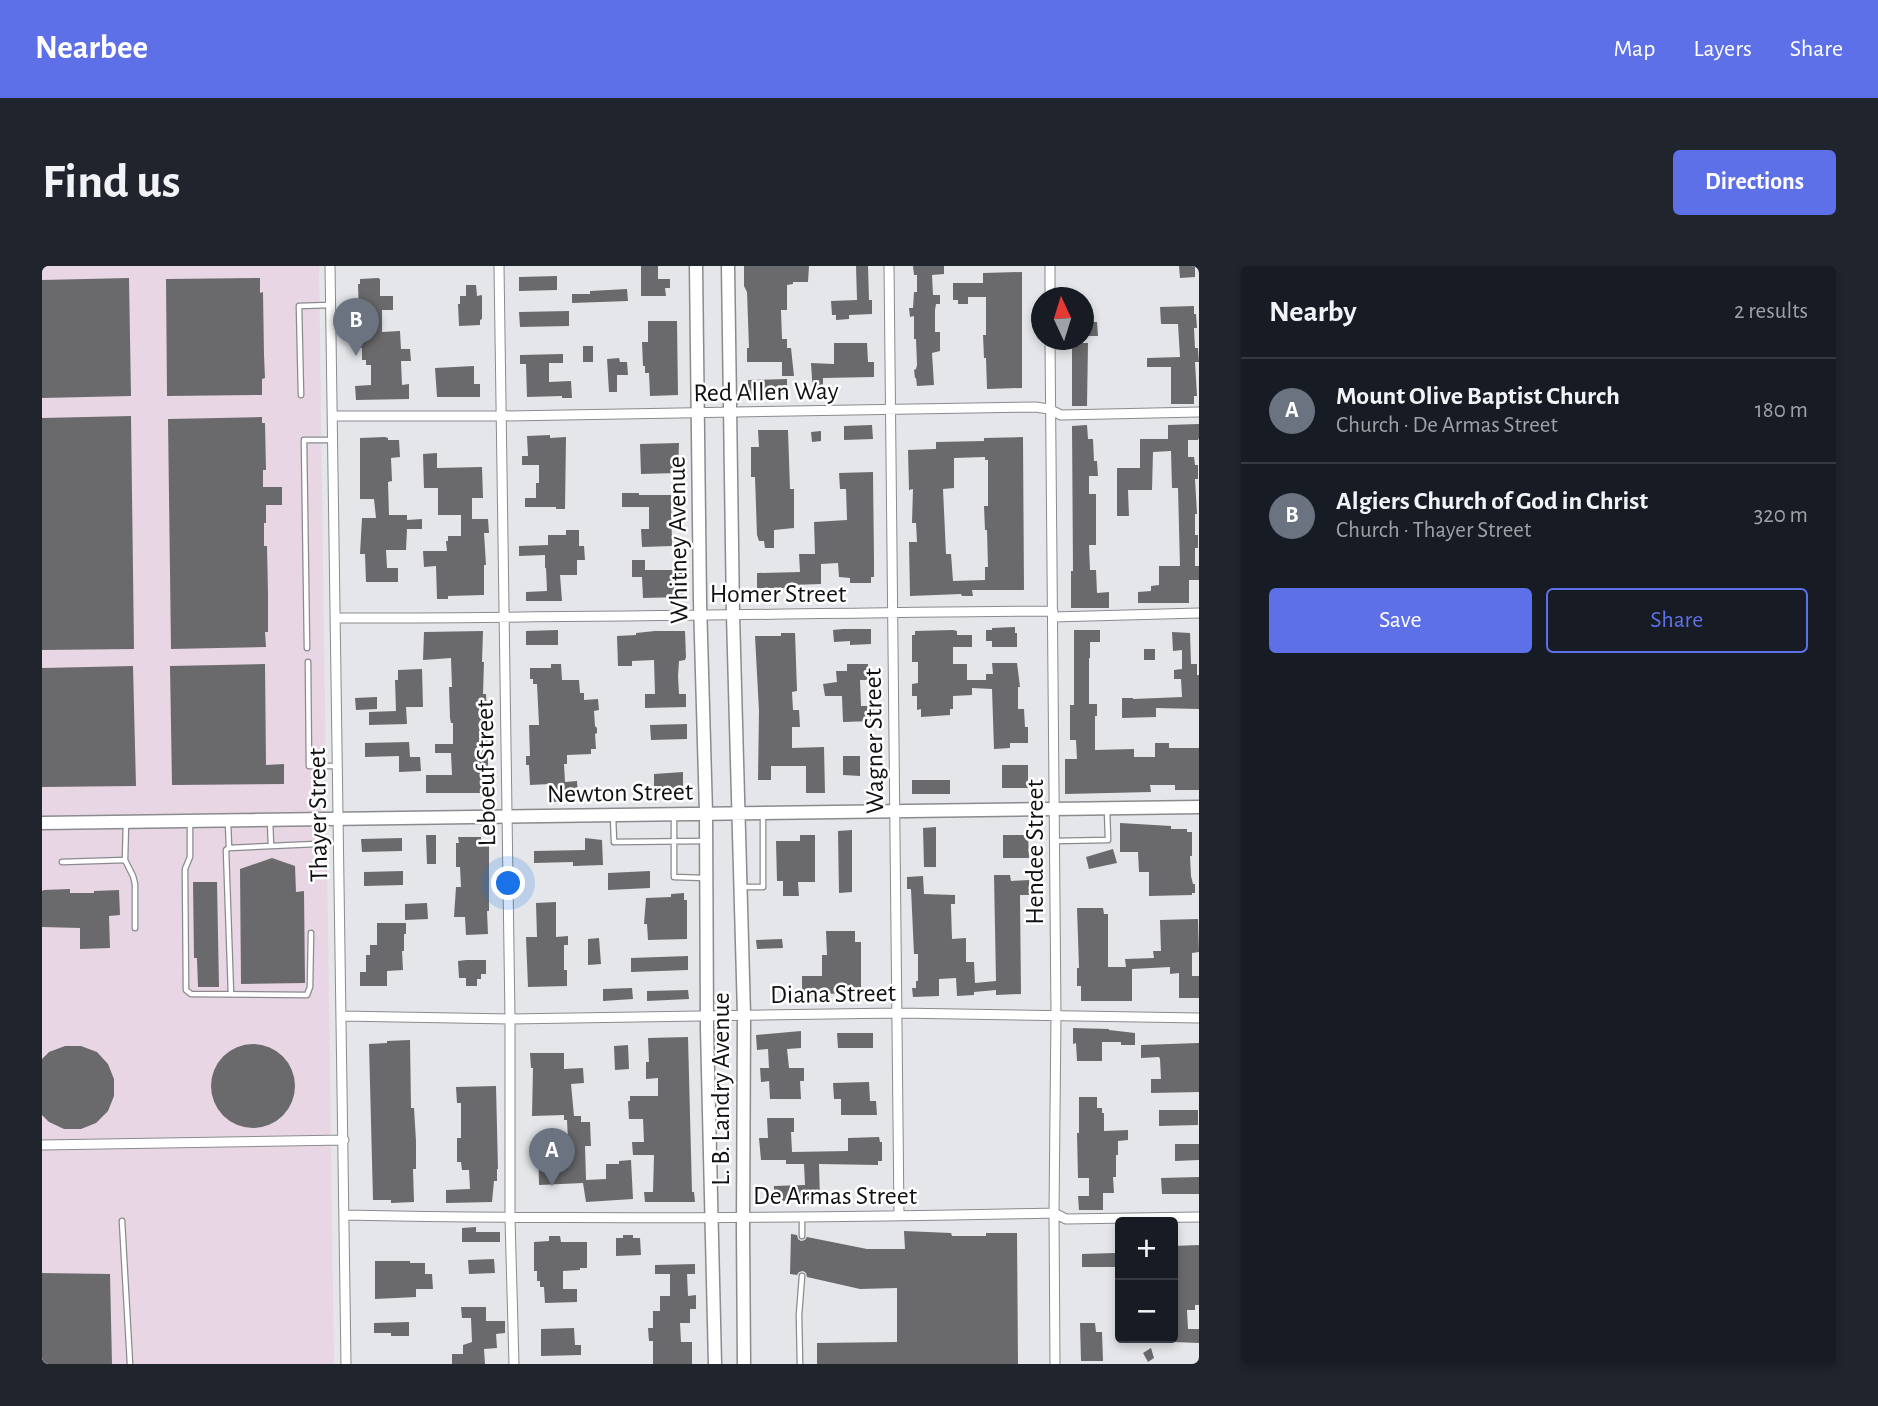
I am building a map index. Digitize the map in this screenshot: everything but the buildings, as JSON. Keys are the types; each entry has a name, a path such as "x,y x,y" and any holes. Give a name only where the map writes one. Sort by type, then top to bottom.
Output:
{"street":[{"name":"Thayer Street","path":"330,266 346,1364"},
{"name":"Leboeuf Street","path":"499,266 514,1364"},
{"name":"Whitney Avenue","path":"696,266 700,614 706,814"},
{"name":"Whitney Avenue","path":"727,266 739,813"},
{"name":"Wagner Street","path":"889,266 900,1216"},
{"path":"1050,266 1050,287"},
{"name":"Hendee Street","path":"1050,350 1055,809 1055,1364"},
{"name":"Red Allen Way","path":"333,416 501,416 1035,407 1049,409 1061,415 1199,412"},
{"name":"Homer Street","path":"336,618 1199,613"},
{"name":"Newton Street","path":"42,823 1199,807"},
{"name":"L. B. Landry Avenue","path":"739,813 744,1015 744,1364"},
{"name":"L. B. Landry Avenue","path":"706,814 707,1016 715,1364"},
{"name":"Diana Street","path":"341,1016 510,1019 898,1013 1199,1018"},
{"path":"42,1145 344,1140"},
{"name":"De Armas Street","path":"344,1215 510,1218 1054,1213 1066,1219 1199,1217"}],"lane":[{"path":"301,395 299,306 331,305"},
{"path":"307,648 304,440 333,440"},
{"path":"307,662 309,766 338,766"},
{"path":"1055,841 1108,840 1107,808"},
{"path":"741,887 763,887 763,813"},
{"path":"674,814 674,877 706,878"},
{"path":"613,815 614,842 706,841"},
{"path":"228,820 229,848 226,850 231,994"},
{"path":"270,820 271,846"},
{"path":"126,821 125,860 135,884 135,928"},
{"path":"190,821 190,857 186,869 186,990 191,994 307,995 310,987 311,933"},
{"path":"229,848 316,844"},
{"path":"62,862 125,860"},
{"path":"802,1217 802,1236"},
{"path":"122,1221 130,1364"},
{"path":"800,1364 799,1315 802,1276"}],"shaded area":[{"path":"42,266 319,266 334,1364 42,1364"}],"place":[{"name":"Algiers Church of God in Christ","path":"356,356"},
{"name":"Mount Olive Baptist Church","path":"552,1186"}]}
